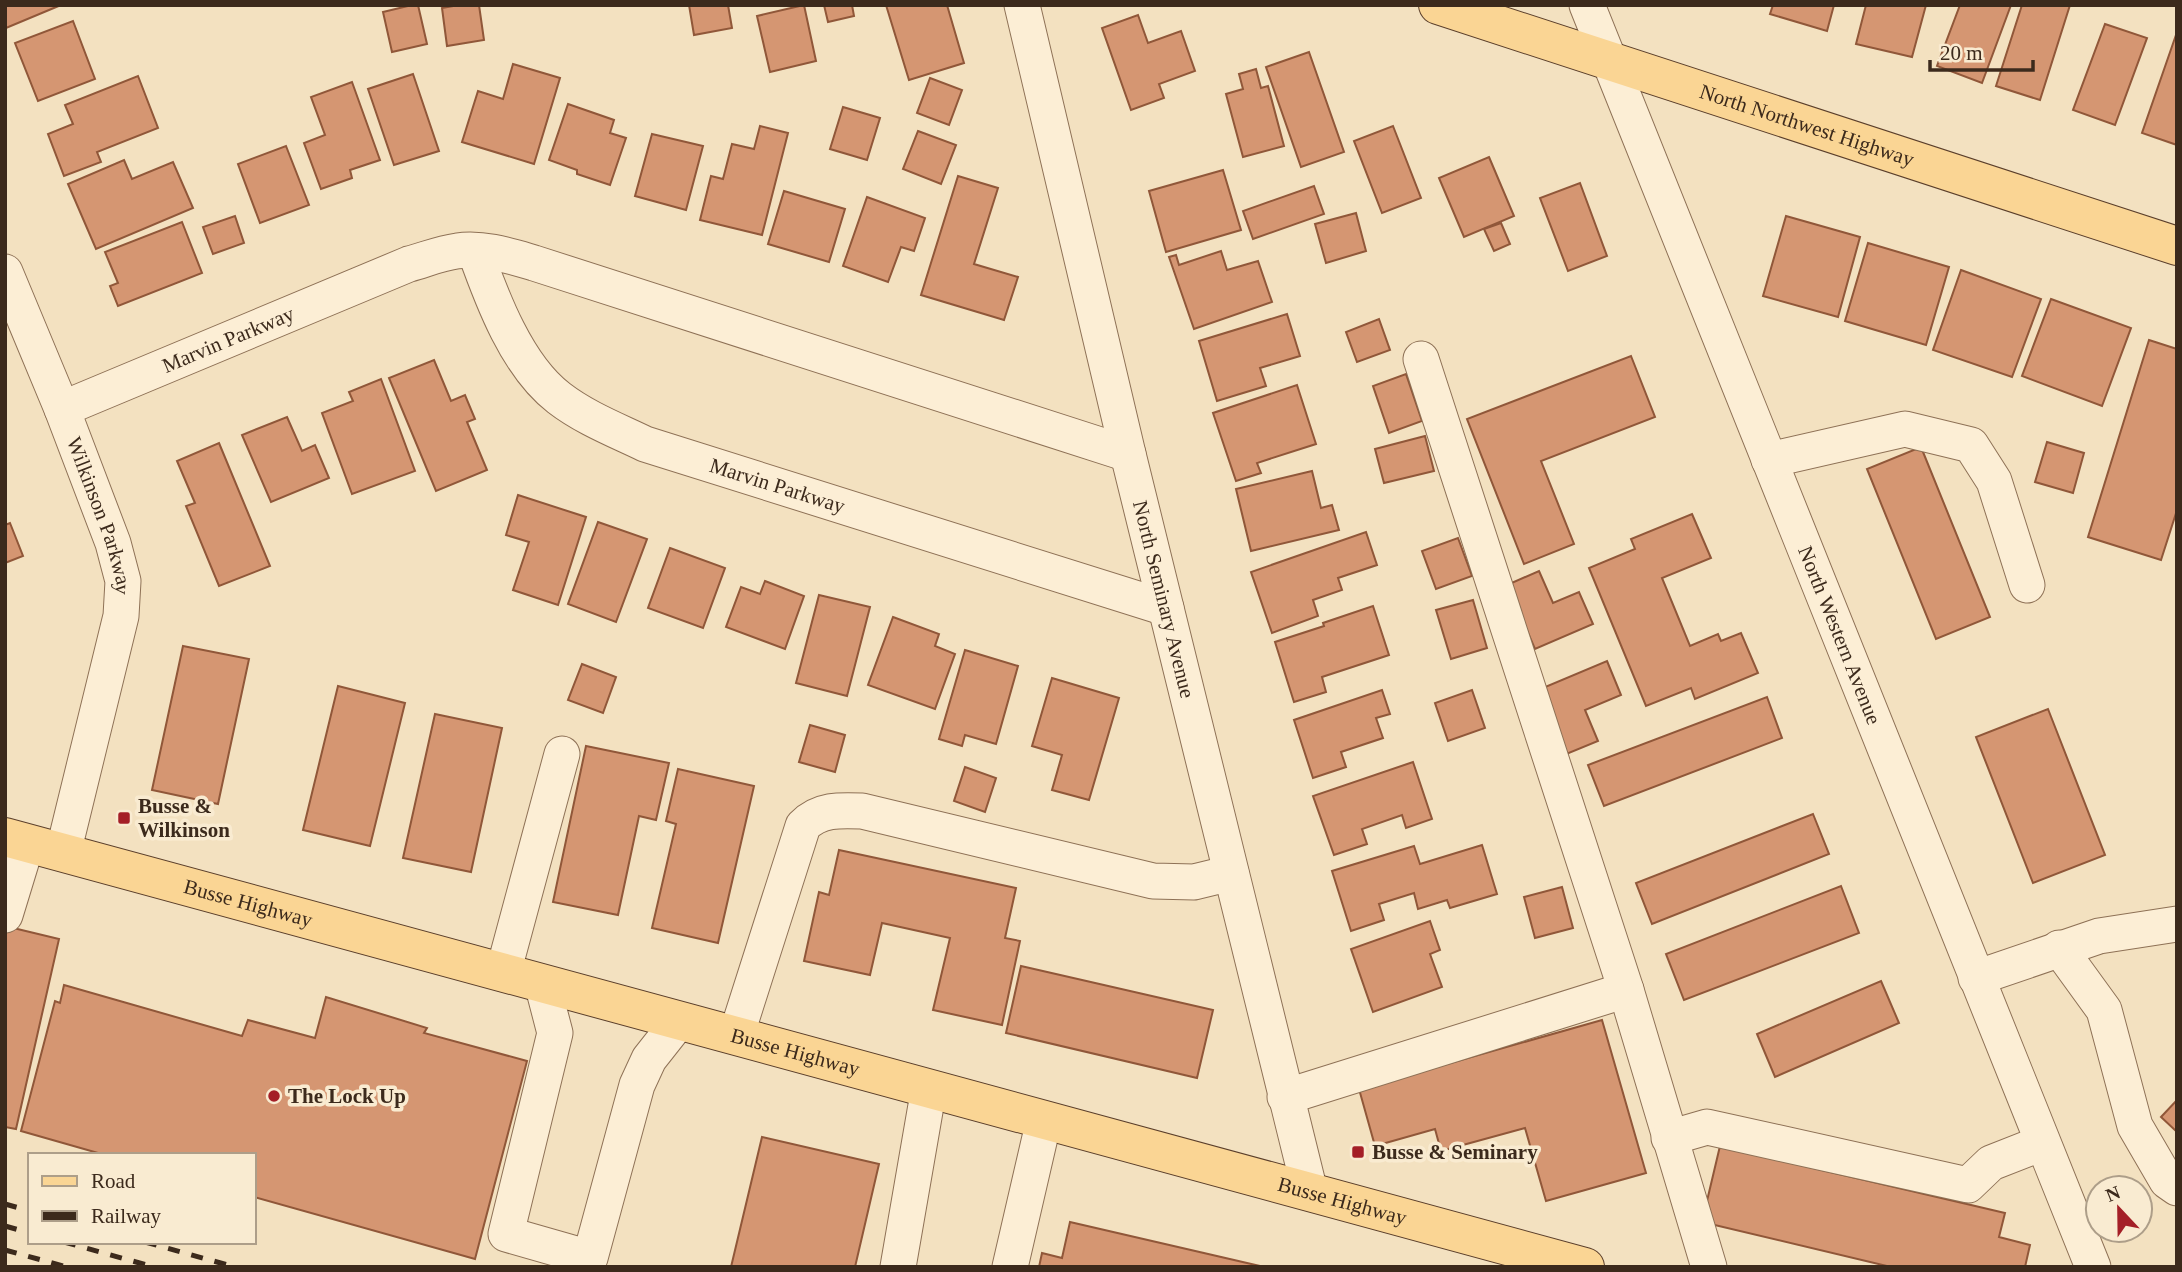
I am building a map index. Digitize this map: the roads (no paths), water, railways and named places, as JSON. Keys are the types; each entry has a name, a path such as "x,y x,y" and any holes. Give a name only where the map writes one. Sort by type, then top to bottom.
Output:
{"main road":[{"name":"North Northwest Highway","path":"1438,5 2177,246"},
{"name":"Busse Highway","path":"16,840 1585,1267"}],"street":[{"name":"North Seminary Avenue","path":"1022,5 1128,454 1310,1192"},
{"name":"North Western Avenue","path":"1587,5 2093,1267"},
{"name":"Marvin Parkway","path":"62,409 408,264 458,251 475,251 534,263 1128,454"},
{"name":"Marvin Parkway","path":"475,251 491,297 508,334 558,398 590,418 645,444 1166,608"},
{"name":"Wilkinson Parkway","path":"5,272 62,409 113,543 122,581 121,616 63,853"},
{"path":"1421,359 1626,990 1709,1267"},
{"path":"1769,460 1905,429 1971,445 1994,481 2027,585"},
{"path":"503,973 562,754"},
{"path":"736,1036 803,826 820,814 840,810 862,811 1153,881 1194,882 1231,873"},
{"path":"5,915 16,840"},
{"path":"1976,978 2099,936 2177,924"},
{"path":"2059,948 2104,1010 2135,1126 2167,1181 2177,1188"},
{"path":"542,983 555,1034 506,1234 590,1258 637,1085 649,1059 679,1021"},
{"path":"1285,1097 1626,990"},
{"path":"898,1267 929,1088"},
{"path":"1010,1267 1044,1120"},
{"path":"1669,1138 1707,1127 1968,1185 1991,1163 2042,1143"}],"railway":[{"path":"5,1204 28,1210"},
{"path":"5,1226 28,1232"},
{"path":"71,1244 154,1267"},
{"path":"152,1244 235,1267"},
{"path":"5,1250 67,1267"}],"place":[{"name":"Busse & Wilkinson","path":"124,818"},
{"name":"The Lock Up","path":"274,1096"},
{"name":"Busse & Seminary","path":"1358,1152"}]}
